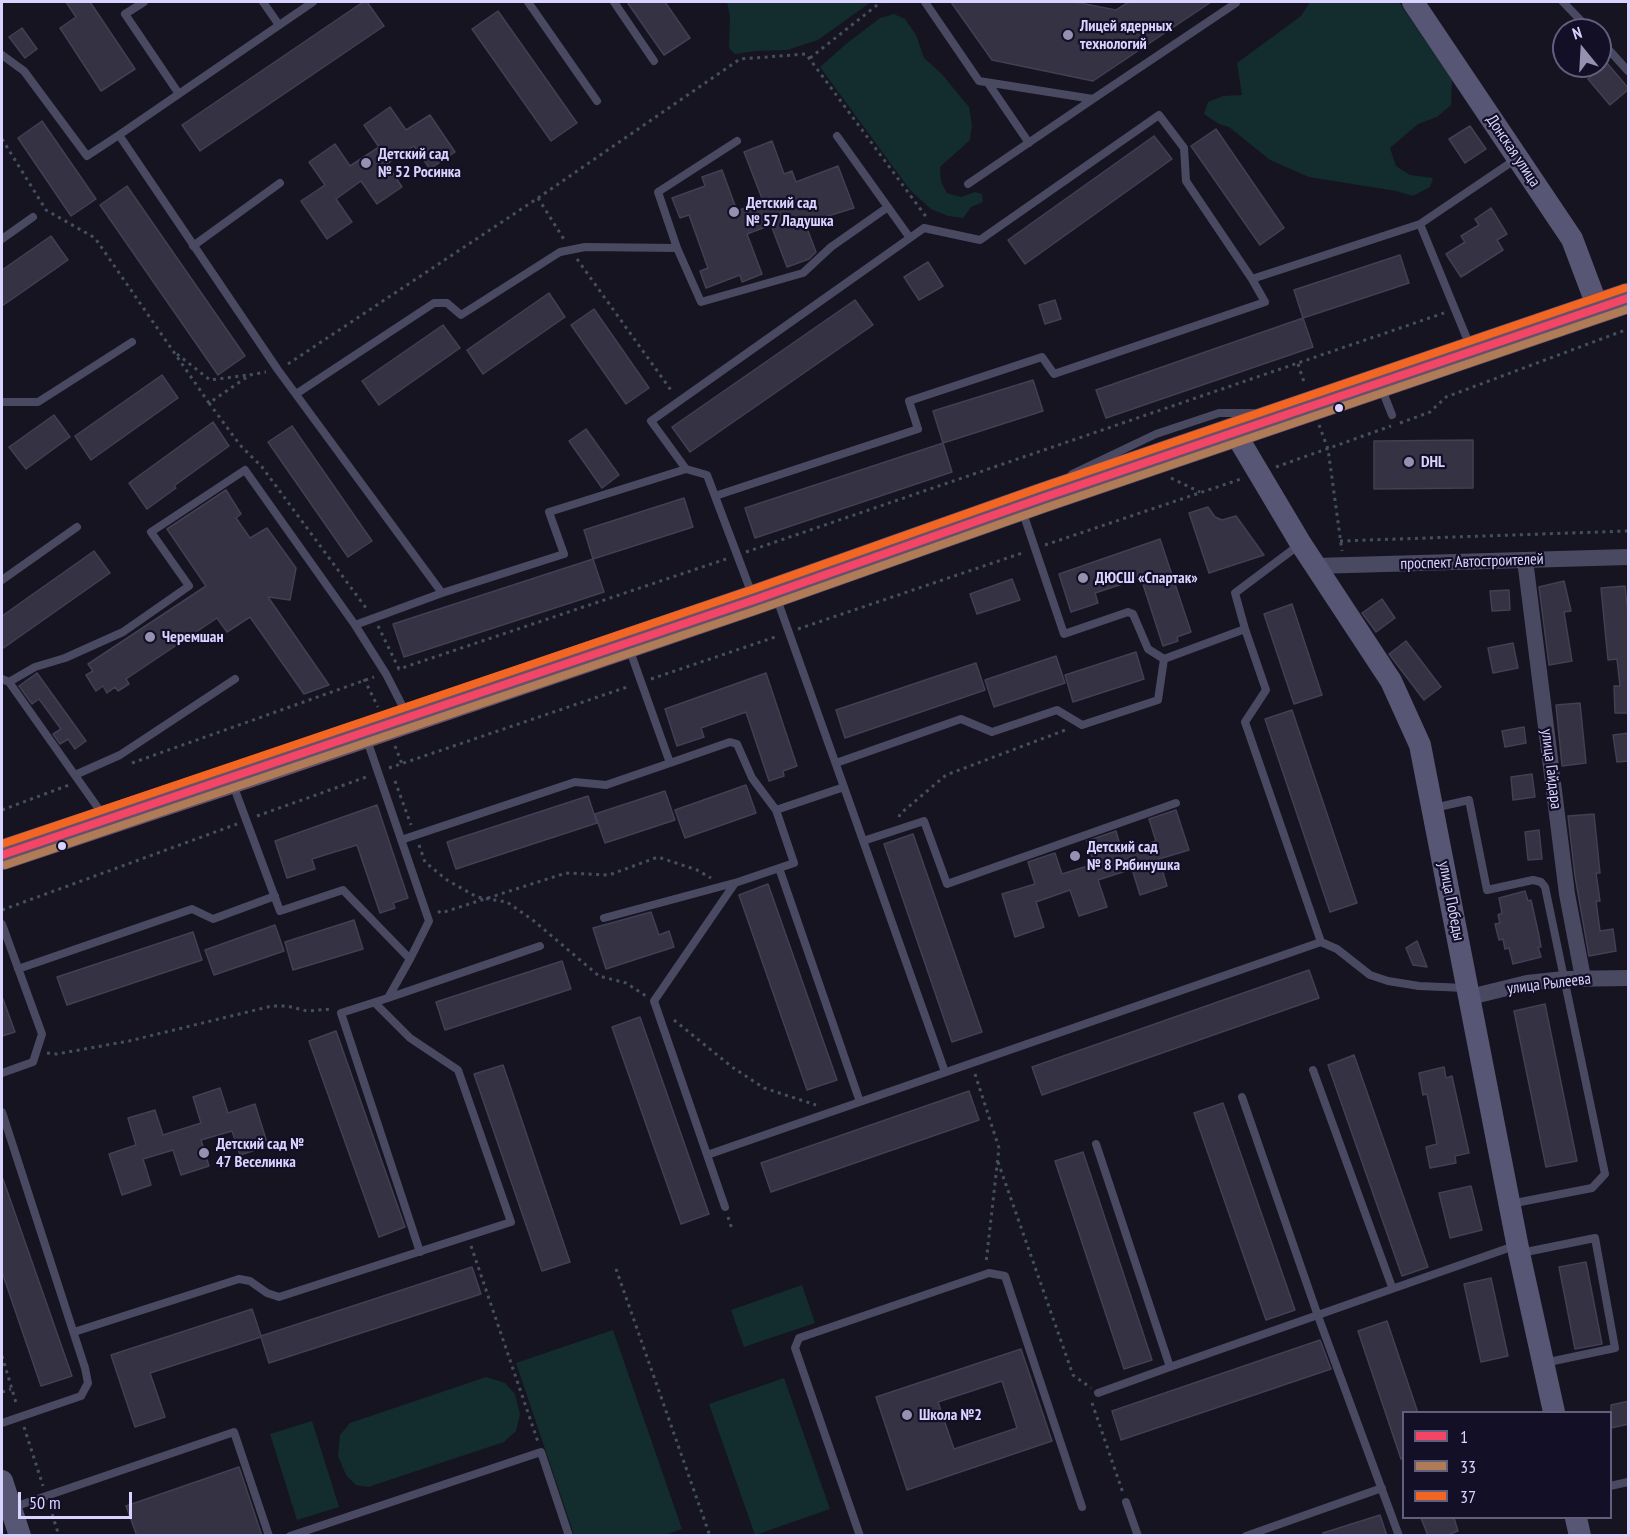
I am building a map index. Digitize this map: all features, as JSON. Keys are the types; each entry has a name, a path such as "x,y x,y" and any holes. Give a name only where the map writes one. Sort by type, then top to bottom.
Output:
{"highway":[{"path":"2,855 231,779 1629,298"}],"street":[{"name":"Донская улица","path":"1413,2 1572,239 1598,308"},
{"name":"улица Победы","path":"1235,433 1301,544 1391,681 1420,745 1518,1249 1554,1411"},
{"name":"проспект Автостроителей","path":"1315,566 1629,557"},
{"name":"улица Гайдара","path":"1525,560 1567,894 1583,978"},
{"name":"улица Рылеева","path":"1469,992 1564,979 1583,978 1628,983"},
{"path":"2,1481 20,1536"},
{"path":"1576,1519 1580,1536"}],"lane":[{"path":"144,2 125,14 179,94"},
{"path":"263,2 279,25"},
{"path":"2,55 24,71 87,156 313,2"},
{"path":"528,2 597,101"},
{"path":"614,2 654,61"},
{"path":"925,2 979,81 1093,99"},
{"path":"968,184 1236,2"},
{"path":"1563,2 1578,18"},
{"path":"1612,53 1629,71"},
{"path":"988,83 1029,143"},
{"path":"686,469 651,421 924,228 980,240 1159,115 1184,148 1186,181 1265,302 1054,374 1042,357 909,401 918,429 716,496"},
{"path":"119,135 278,370 442,593"},
{"path":"837,136 910,238"},
{"path":"736,141 658,192 677,248 701,303 803,273 831,247 888,207"},
{"path":"1252,279 1420,224 1518,158"},
{"path":"193,246 280,183"},
{"path":"2,239 33,217"},
{"path":"1420,224 1472,353"},
{"path":"296,394 434,303 447,303 461,315 560,252 585,247 677,248"},
{"path":"2,402 38,402 132,342"},
{"path":"1379,384 1392,415"},
{"path":"1164,659 1148,649 1133,614 1128,612 1064,634 1021,506 1080,469 1156,434 1219,413 1293,413"},
{"path":"354,625 442,593 564,554 549,512 686,469 707,475 737,555 789,632 945,1072"},
{"path":"107,820 5,681 123,632 189,586 152,532 245,470 354,625 386,674 409,717"},
{"path":"2,580 77,527"},
{"path":"1301,544 1235,593 1266,690 1245,722 1321,942"},
{"path":"1164,659 1245,629"},
{"path":"627,642 670,764"},
{"path":"836,763 961,719 992,732 1057,710 1082,725 1158,700 1164,659"},
{"path":"77,778 120,755 235,679"},
{"path":"365,733 378,772 408,837 429,921 388,998"},
{"path":"408,837 575,782 606,785 730,742 737,744 752,778 776,810 794,863 730,884 604,918"},
{"path":"231,779 280,911 343,891 410,958"},
{"path":"776,810 844,787"},
{"path":"1432,808 1469,800 1487,890 1533,880 1541,882 1545,887 1605,1174 1592,1188 1509,1204"},
{"path":"863,841 924,821 947,884 1176,803"},
{"path":"779,868 860,1102"},
{"path":"725,1207 654,1001 730,884"},
{"path":"18,969 192,909 213,919 275,896"},
{"path":"2,924 42,1034 33,1062 2,1073"},
{"path":"707,1155 1321,942 1337,949 1370,975 1388,981 1469,992"},
{"path":"420,1252 341,1013 540,946"},
{"path":"74,1332 239,1279 250,1281 279,1298 512,1222 458,1070 410,1038 375,1003"},
{"path":"1313,1070 1392,1287"},
{"path":"1242,1097 1318,1316 1399,1536"},
{"path":"2,1112 74,1332 88,1383 81,1396 2,1423"},
{"path":"1096,1144 1170,1367"},
{"path":"1098,1394 1318,1316 1392,1287 1518,1249 1595,1238 1615,1348 1543,1364"},
{"path":"860,1536 795,1348 799,1338 989,1273 1005,1276 1082,1507"},
{"path":"10,1508 234,1432 269,1536"},
{"path":"290,1536 541,1452 569,1536"},
{"path":"1612,1486 1629,1482"},
{"path":"1246,1536 1382,1488"},
{"path":"1126,1502 1138,1536"}],"path":[{"path":"809,58 881,2"},
{"path":"173,351 210,380 278,370 538,198 740,58 806,54 935,230"},
{"path":"2,139 46,210 95,238 209,403 240,445 262,467 373,618 399,669"},
{"path":"538,198 571,250 679,402"},
{"path":"123,766 364,679 386,674 737,555 1454,309"},
{"path":"2,909 378,772 1258,473 1430,412 1446,397 1629,330"},
{"path":"209,403 250,375"},
{"path":"1171,478 1200,492"},
{"path":"1340,541 1629,531"},
{"path":"896,830 900,814 946,775 1082,725"},
{"path":"2,810 77,778"},
{"path":"394,779 411,823 408,837 425,862 447,880 477,897 507,902 534,921 599,976 626,982 654,1001 694,1038 764,1088 801,1101 838,1110"},
{"path":"432,907 441,913 566,873 609,875 658,857 730,884"},
{"path":"37,1052 57,1054 129,1041 272,1006 288,1006 307,1011 342,1008"},
{"path":"971,1063 999,1148 984,1274"},
{"path":"998,1162 1073,1375 1098,1394"},
{"path":"467,1236 541,1452"},
{"path":"616,1269 710,1536"},
{"path":"2,1356 59,1536"},
{"path":"1086,1384 1126,1502"},
{"path":"2,1392 12,1389"}],"green space":[{"path":"727,2 871,2 818,40 787,50 735,54 729,48 730,16"},
{"path":"1310,2 1399,2 1452,80 1451,105 1437,117 1418,124 1390,148 1396,166 1410,175 1433,178 1430,187 1413,196 1396,191 1309,177 1270,160 1229,127 1219,124 1204,114 1208,102 1223,96 1242,95 1237,63 1301,16"},
{"path":"894,14 905,19 916,35 924,58 941,73 969,107 972,125 970,140 940,167 941,182 947,193 961,197 975,192 982,194 983,202 971,207 963,218 948,216 931,209 910,190 820,67 880,18"},
{"path":"802,1285 815,1323 744,1347 731,1310"},
{"path":"613,1330 682,1529 664,1535 574,1535 516,1363"},
{"path":"486,1377 505,1383 515,1394 520,1414 516,1431 504,1442 368,1487 356,1485 346,1475 338,1456 340,1435 350,1423"},
{"path":"784,1378 830,1509 755,1535 709,1404"},
{"path":"312,1421 339,1507 297,1520 270,1434"}],"building":[{"path":"66,2 90,2 135,69 101,91 60,28 76,17"},
{"path":"363,2 367,2 384,26 200,151 182,125"},
{"path":"627,2 665,2 690,38 664,55"},
{"name":"Лицей ядерных технологий","path":"951,2 1075,2 1116,10 1129,2 1211,2 1093,81 992,60"},
{"path":"498,11 577,123 551,141 472,29"},
{"path":"22,28 37,49 25,58 9,37"},
{"path":"1612,69 1629,89 1610,105 1588,79 1612,78"},
{"path":"390,107 406,130 430,115 455,152 430,169 414,146 387,164 402,187 377,204 361,181 336,199 352,222 327,239 301,201 325,185 309,162 335,144 350,166 379,147 364,125"},
{"path":"42,121 96,199 71,216 18,138"},
{"path":"1470,126 1486,149 1465,163 1449,139"},
{"path":"1216,129 1284,228 1260,245 1191,146"},
{"path":"1154,136 1172,159 1025,264 1008,240"},
{"path":"772,141 784,174 792,171 796,182 838,166 854,208 805,223 816,252 809,259 787,267 771,225 747,234 762,274 742,282 740,275 706,288 700,271 708,268 689,215 680,218 672,198 705,186 702,177 722,170 737,211 763,201 744,152"},
{"path":"127,186 245,356 218,375 100,205"},
{"path":"1491,208 1507,234 1497,240 1503,250 1461,277 1446,254 1465,242 1461,236 1479,225 1475,219"},
{"path":"51,236 68,260 2,306 2,270"},
{"path":"1400,255 1409,283 1303,318 1294,290"},
{"path":"928,262 943,286 919,300 904,277"},
{"path":"549,293 565,317 483,374 467,350"},
{"path":"855,300 873,325 690,452 672,427"},
{"path":"1055,300 1061,319 1045,324 1039,305"},
{"path":"594,309 649,388 626,404 571,325"},
{"path":"1303,318 1313,347 1106,418 1096,390"},
{"path":"443,325 460,348 379,405 362,381"},
{"path":"162,375 178,398 91,460 75,436"},
{"path":"1033,380 1043,411 943,443 933,411"},
{"path":"54,415 70,437 26,469 9,447"},
{"path":"213,422 229,446 147,509 129,483"},
{"path":"292,426 372,541 348,557 268,442"},
{"path":"586,429 619,475 602,488 569,441"},
{"path":"1473,440 1473,488 1374,489 1374,441"},
{"path":"943,443 952,472 755,538 745,508"},
{"path":"226,490 241,514 236,518 250,538 267,528 296,568 290,600 268,597 329,685 304,694 250,617 227,632 217,618 126,679 129,684 118,691 115,687 107,693 103,686 96,691 86,675 93,671 88,664 206,586 167,529"},
{"path":"684,498 693,527 593,559 584,530"},
{"path":"1208,507 1215,517 1222,520 1236,516 1264,555 1209,573 1189,513"},
{"path":"1160,539 1191,632 1177,637 1178,641 1163,646 1141,578 1095,593 1098,603 1071,612 1059,574"},
{"path":"94,551 110,573 2,649 2,616"},
{"path":"593,559 604,592 404,657 393,624"},
{"path":"1012,579 1020,600 977,614 970,594"},
{"path":"1564,581 1571,611 1564,612 1572,661 1549,665 1539,587"},
{"path":"1625,586 1629,624 1629,713 1615,713 1614,686 1620,686 1617,659 1608,660 1601,588"},
{"path":"1509,590 1510,610 1492,611 1490,591"},
{"path":"1382,599 1395,618 1376,632 1362,613"},
{"path":"1292,604 1322,695 1294,704 1264,614"},
{"path":"1406,641 1441,687 1424,700 1389,654"},
{"path":"1513,643 1518,668 1493,673 1488,648"},
{"path":"1136,652 1144,679 1073,702 1065,675"},
{"path":"1056,656 1065,683 994,707 985,680"},
{"path":"976,663 985,690 845,738 836,710"},
{"path":"37,673 86,741 75,749 68,739 60,744 53,734 61,729 39,699 32,704 19,686"},
{"path":"766,673 797,766 783,771 784,776 769,781 746,712 701,728 704,737 677,746 665,709"},
{"path":"1580,703 1586,763 1562,766 1556,705"},
{"path":"1292,710 1357,903 1330,912 1265,719"},
{"path":"1524,727 1526,743 1505,747 1502,731"},
{"path":"1629,733 1629,761 1617,762 1613,735"},
{"path":"1532,774 1535,797 1513,800 1511,777"},
{"path":"746,785 756,813 685,838 675,810"},
{"path":"665,791 675,820 605,843 595,814"},
{"path":"588,796 597,823 456,869 447,842"},
{"path":"377,805 408,898 393,903 395,908 380,913 357,845 312,859 315,869 287,878 275,841"},
{"path":"1176,810 1189,850 1159,859 1167,886 1140,895 1132,869 1098,880 1107,907 1079,916 1070,890 1036,902 1044,927 1015,937 1002,894 1035,884 1028,862 1055,853 1062,874 1094,864 1087,841 1116,831 1122,852 1156,841 1149,819"},
{"path":"1594,814 1600,873 1596,873 1600,901 1596,901 1600,931 1613,929 1616,951 1589,956 1575,876 1568,816"},
{"path":"1539,830 1542,859 1528,860 1525,832"},
{"path":"913,834 982,1032 952,1042 884,844"},
{"path":"768,884 837,1080 807,1090 739,895"},
{"path":"1525,891 1528,901 1531,900 1541,957 1513,964 1509,948 1505,949 1503,939 1499,940 1495,924 1500,923 1498,915 1502,913 1499,898"},
{"path":"651,912 659,935 669,931 674,947 606,969 593,928"},
{"path":"354,920 363,949 293,970 285,942"},
{"path":"275,925 284,951 214,975 205,950"},
{"path":"193,932 202,960 67,1005 57,977"},
{"path":"1417,941 1427,967 1413,965 1406,948"},
{"path":"562,961 571,989 445,1030 436,1002"},
{"path":"1309,970 1319,998 1042,1095 1032,1067"},
{"path":"2,1000 15,1032 2,1036"},
{"path":"1545,1004 1577,1161 1546,1167 1514,1011"},
{"path":"640,1017 709,1214 681,1224 612,1027"},
{"path":"336,1031 405,1227 379,1237 309,1041"},
{"path":"1354,1055 1428,1267 1402,1276 1328,1065"},
{"path":"503,1065 570,1262 542,1271 474,1074"},
{"path":"1444,1067 1446,1078 1452,1076 1469,1153 1455,1156 1456,1163 1430,1168 1426,1147 1437,1144 1427,1094 1423,1095 1419,1073"},
{"path":"220,1088 228,1113 255,1104 268,1146 240,1155 232,1131 201,1140 209,1166 181,1175 173,1150 143,1159 151,1185 122,1195 109,1154 136,1145 128,1118 155,1110 163,1135 201,1123 193,1097"},
{"path":"969,1091 979,1120 771,1192 761,1163"},
{"path":"1223,1103 1295,1310 1266,1320 1194,1113"},
{"path":"1083,1152 1152,1360 1124,1369 1055,1161"},
{"path":"3,1179 72,1376 41,1386 2,1272"},
{"path":"1471,1186 1482,1230 1450,1238 1439,1193"},
{"path":"1586,1262 1602,1344 1575,1349 1559,1267"},
{"path":"472,1267 481,1294 269,1363 261,1337 150,1373 165,1417 135,1427 111,1355 252,1309 261,1336"},
{"path":"1491,1278 1508,1356 1481,1362 1464,1284"},
{"path":"1387,1321 1417,1411 1402,1411 1402,1459 1401,1459 1358,1331"},
{"path":"1320,1340 1331,1369 1121,1440 1112,1411"},
{"path":"1021,1349 1052,1441 907,1490 876,1397","holes":["1002,1381 1017,1428 954,1449 938,1402"]},
{"path":"1629,1401 1629,1424 1612,1428 1611,1405"},
{"path":"239,1467 262,1536 137,1536 126,1506"},
{"path":"1380,1515 1387,1536 1324,1536 1323,1533"},
{"path":"1421,1519 1454,1519 1458,1531 1445,1536 1428,1536"}],"transit line":[{"name":"37","path":"2,844 751,590 1039,488 1625,288"},
{"name":"1","path":"2,855 754,600 1042,498 1628,298"},
{"name":"33","path":"5,865 757,610 1045,508 1628,309"}],"place":[{"name":"Лицей ядерных технологий","path":"1068,35"},
{"name":"Детский сад № 52 Росинка","path":"366,163"},
{"name":"Детский сад № 57 Ладушка","path":"734,212"},
{"name":"DHL","path":"1409,462"},
{"name":"ДЮСШ «Спартак»","path":"1083,578"},
{"name":"Черемшан","path":"150,637"},
{"name":"Детский сад № 8 Рябинушка","path":"1075,856"},
{"name":"Детский сад № 47 Веселинка","path":"204,1153"},
{"name":"Школа №2","path":"907,1415"}]}
